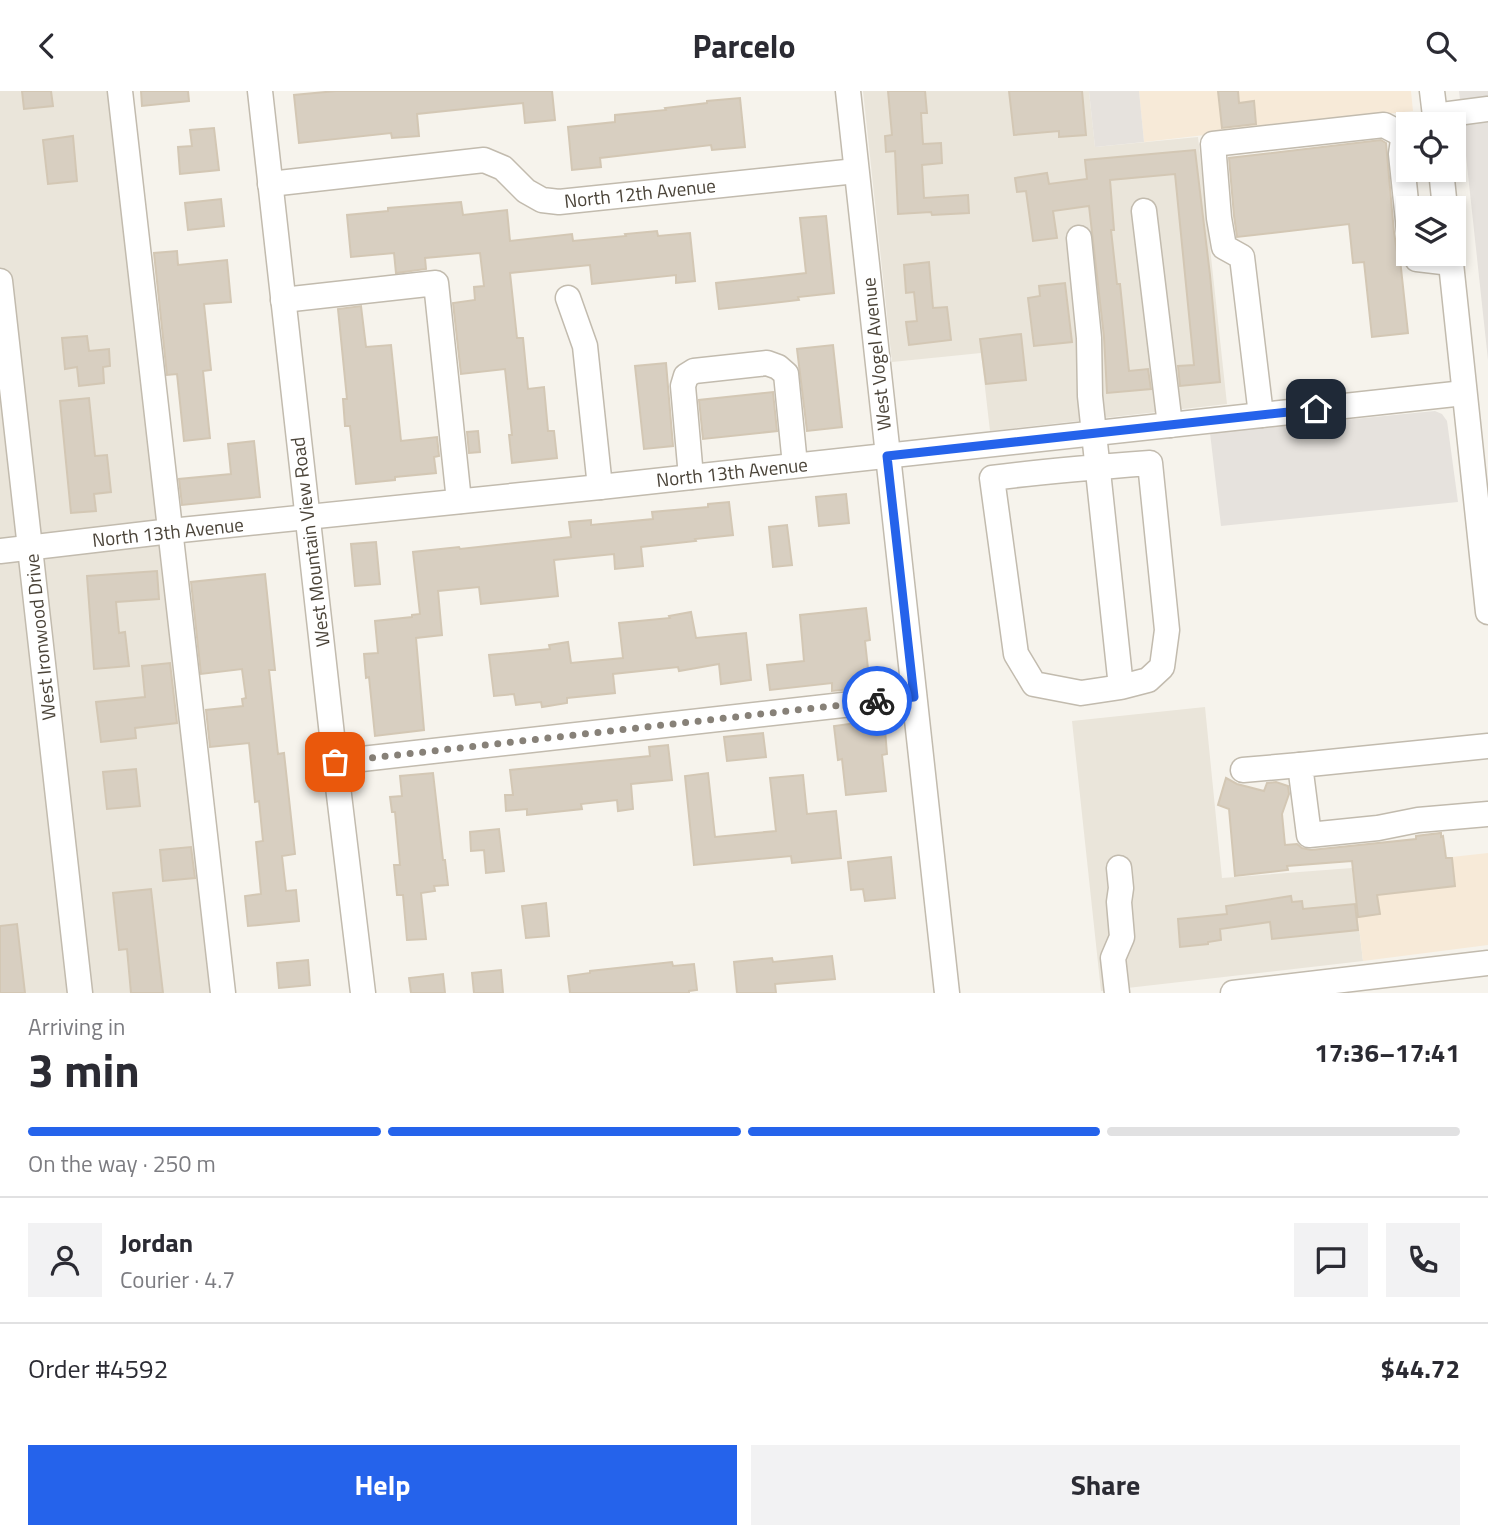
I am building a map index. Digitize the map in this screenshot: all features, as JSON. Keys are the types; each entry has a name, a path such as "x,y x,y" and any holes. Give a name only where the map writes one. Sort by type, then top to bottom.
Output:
{"street":[{"path":"120,91 223,993"},
{"name":"West Mountain View Road","path":"260,91 363,993"},
{"name":"West Vogel Avenue","path":"848,91 947,993"},
{"path":"1432,91 1434,112"},
{"path":"1466,114 1488,109"},
{"path":"1261,415 1242,257 1224,247 1213,144 1384,125 1396,130"},
{"name":"North 12th Avenue","path":"270,184 484,160 503,168 526,191 542,200 559,202 856,171"},
{"path":"1144,211 1170,425"},
{"path":"1079,239 1089,338 1090,396 1121,687"},
{"path":"1451,266 1464,394 1480,455 1488,613"},
{"name":"West Ironwood Drive","path":"0,281 80,993"},
{"path":"283,300 436,283 459,502"},
{"path":"568,298 584,346 600,487"},
{"path":"691,477 683,386 685,376 694,371 767,363 778,367 786,375 795,465"},
{"name":"North 13th Avenue","path":"0,551 1464,394"},
{"path":"1150,463 1167,630 1163,667 1148,680 1121,687 1081,693 1034,684 1016,654 992,478 1150,463"},
{"path":"335,762 914,697"},
{"path":"1243,770 1488,746"},
{"path":"1300,765 1309,835 1378,828 1418,820 1488,814"},
{"path":"1117,993 1113,958 1122,937 1119,868"},
{"path":"1233,993 1297,989 1488,963"}],"shaded area":[{"path":"0,91 128,91 232,993 0,993"},
{"path":"863,91 1089,91 1095,147 1198,137 1227,404 990,431 981,353 892,362"},
{"path":"1089,91 1139,91 1144,142 1095,147"},
{"path":"1139,91 1411,91 1413,111 1144,142"},
{"path":"1459,91 1488,91 1488,360 1466,156 1466,112 1461,112"},
{"path":"1435,411 1442,414 1447,421 1458,502 1221,526 1210,433"},
{"path":"1205,707 1222,878 1352,868 1363,961 1101,991 1072,721"},
{"path":"1488,853 1488,945 1363,961 1352,868"}],"building":[{"path":"22,91 51,91 53,106 24,109"},
{"path":"141,91 188,91 189,101 142,106"},
{"path":"336,91 552,91 555,120 525,123 523,103 417,114 419,136 392,138 391,133 299,143 294,95"},
{"path":"888,91 925,91 927,113 921,113 923,144 941,143 942,163 922,165 924,198 968,195 969,213 898,214 895,151 886,152 885,136 892,135"},
{"path":"1009,91 1082,91 1086,135 1059,137 1059,131 1014,135"},
{"path":"1218,91 1238,91 1239,103 1254,101 1256,124 1222,128"},
{"path":"740,98 745,147 712,150 711,145 600,158 601,167 572,170 568,127 615,122 615,115"},
{"path":"214,128 219,170 180,174 178,147 192,146 190,130"},
{"path":"73,136 77,181 48,184 43,140"},
{"path":"1381,140 1386,143 1396,266 1401,266 1408,333 1372,337 1364,262 1353,263 1349,224 1237,237 1229,158"},
{"path":"1195,150 1220,382 1180,386 1178,366 1194,365 1175,174 1110,180 1114,230 1111,230 1129,371 1148,369 1151,389 1107,393 1104,337 1089,206 1053,211 1057,238 1033,241 1026,191 1017,192 1015,178 1047,173 1049,184 1087,179 1085,160"},
{"path":"221,199 224,226 188,230 185,203"},
{"path":"461,202 463,215 507,210 510,241 572,234 573,241 657,231 658,236 690,233 695,281 676,283 676,275 592,284 590,265 510,273 517,338 523,338 528,389 544,387 548,431 554,431 557,458 512,463 505,369 461,374 453,303 475,300 474,287 484,286 480,253 425,258 426,269 396,273 394,253 351,257 347,215 388,211 388,208"},
{"path":"826,216 834,293 798,297 799,300 719,309 716,283 806,273 800,218"},
{"path":"177,251 178,265 227,260 231,302 204,304 211,370 203,371 210,438 184,441 177,374 167,375 154,253"},
{"path":"929,262 933,308 947,307 951,340 909,345 906,322 917,321 914,292 906,293 904,265"},
{"path":"1065,283 1072,342 1034,346 1028,298 1040,296 1039,286"},
{"path":"361,306 366,347 391,345 401,441 437,437 439,456 434,457 436,473 356,484 350,426 345,426 343,399 347,399 338,309"},
{"path":"1021,334 1026,380 986,384 980,339"},
{"path":"87,336 89,351 109,349 110,366 103,367 104,383 79,386 77,367 65,369 62,338"},
{"path":"833,345 842,427 807,431 797,349"},
{"path":"666,363 673,446 644,449 635,366"},
{"path":"773,392 777,431 703,439 699,400"},
{"path":"89,398 95,456 107,455 111,492 94,494 96,511 71,513 60,401"},
{"path":"478,431 480,452 469,453 467,432"},
{"path":"254,441 260,497 182,505 179,479 231,474 228,444"},
{"path":"846,494 849,523 819,526 816,497"},
{"path":"729,502 733,535 641,547 643,566 615,569 614,554 554,560 558,596 481,604 479,587 438,591 442,635 416,638 424,730 375,736 364,654 378,653 375,621 420,614 413,552 571,537 569,522 591,520 591,525 653,519 652,512 708,507 708,504"},
{"path":"787,525 792,565 773,567 769,527"},
{"path":"376,542 380,584 355,586 351,544"},
{"path":"157,571 159,599 116,602 119,633 125,632 129,666 94,669 87,576"},
{"path":"265,574 275,670 269,670 278,754 284,753 295,854 282,856 286,891 296,890 299,921 248,926 245,896 261,894 256,842 263,841 259,801 255,802 249,743 210,747 206,710 243,706 242,699 246,698 242,669 201,674 191,582"},
{"path":"866,608 870,640 865,641 870,687 832,691 832,683 770,690 767,665 804,661 800,615"},
{"path":"691,612 696,638 746,633 751,680 721,684 719,664 679,671 678,667 613,674 615,693 567,698 567,703 542,707 541,702 516,705 514,694 494,696 489,655 550,649 549,645 568,642 571,663 623,658 619,623 670,618 669,616"},
{"path":"170,663 177,723 135,728 136,738 101,742 96,702 145,697 142,666"},
{"path":"879,720 880,730 885,730 887,754 882,755 886,791 846,795 842,759 838,760 834,726"},
{"path":"763,733 766,757 727,761 724,737"},
{"path":"668,745 672,780 631,784 633,809 618,811 617,800 581,804 582,809 527,815 527,809 506,811 505,795 513,795 510,770 650,756 649,747"},
{"path":"136,769 140,806 107,809 103,772"},
{"path":"433,773 448,885 434,886 435,891 421,893 426,939 407,940 403,895 397,895 394,865 400,865 395,812 392,812 390,797 402,796 400,776"},
{"path":"708,773 715,837 776,831 770,778 803,775 807,814 836,811 841,858 792,863 791,856 694,865 685,776"},
{"path":"1226,778 1237,784 1264,791 1267,783 1276,782 1288,786 1289,794 1282,814 1285,845 1297,844 1311,850 1416,839 1416,836 1441,833 1446,858 1452,858 1455,886 1377,895 1380,914 1358,917 1352,861 1287,866 1288,870 1235,876 1229,809 1218,805"},
{"path":"499,829 504,871 486,873 484,850 471,851 470,832"},
{"path":"191,847 195,878 163,881 160,850"},
{"path":"891,857 895,898 865,901 863,889 851,890 848,862"},
{"path":"151,889 163,993 131,993 127,949 119,950 113,893"},
{"path":"1291,896 1292,902 1302,901 1303,909 1355,904 1358,930 1272,939 1270,922 1220,929 1221,940 1180,947 1178,919 1227,914 1226,906"},
{"path":"546,903 549,936 526,938 522,906"},
{"path":"17,924 25,993 0,993 0,926"},
{"path":"832,956 835,979 775,984 776,993 737,993 734,962 772,958 773,962"},
{"path":"308,960 310,985 279,988 277,963"},
{"path":"672,962 673,966 694,964 697,990 689,993 570,993 568,976"},
{"path":"501,970 503,993 474,993 472,973"},
{"path":"443,974 445,993 411,993 409,978"}],"way so far":[{"path":"335,762 877,701"}],"route":[{"path":"877,701 914,697 887,456 1316,409"}]}
